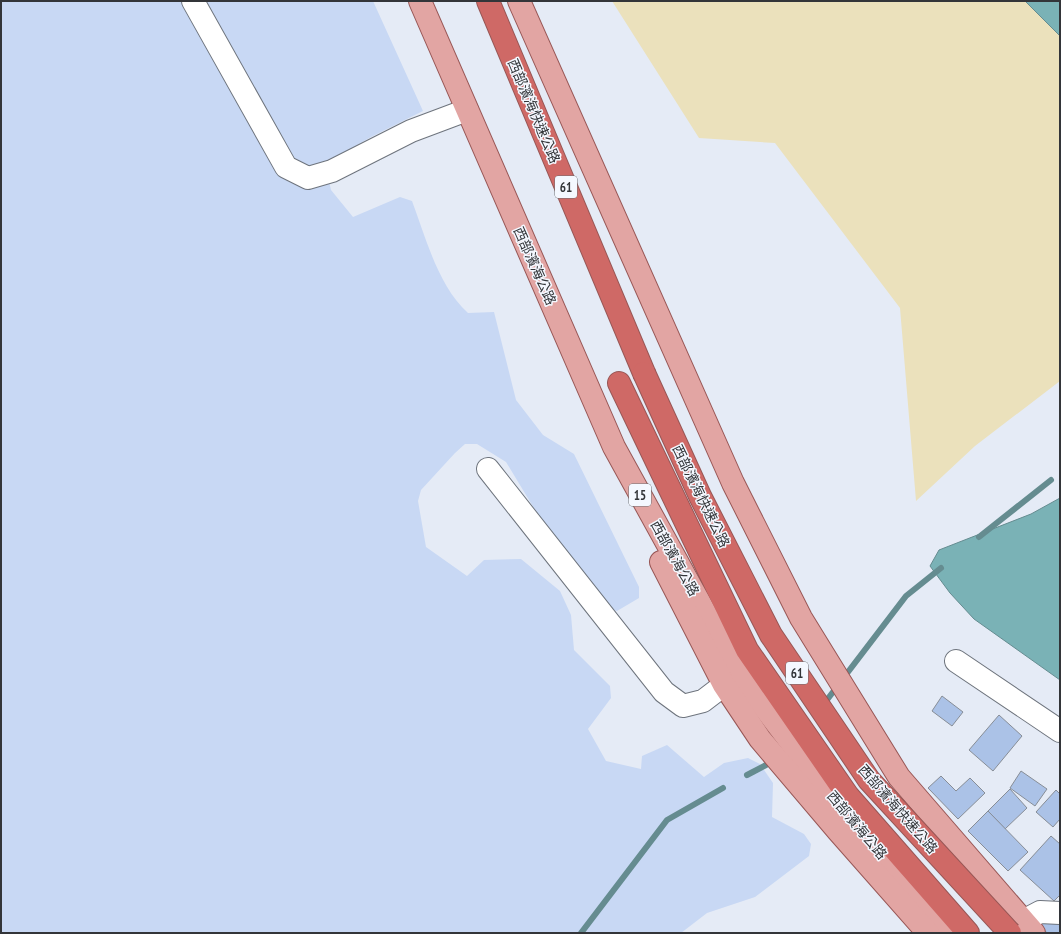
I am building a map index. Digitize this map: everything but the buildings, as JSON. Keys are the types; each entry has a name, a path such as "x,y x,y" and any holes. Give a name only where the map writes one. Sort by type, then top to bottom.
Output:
{"highway":[{"name":"西部濱海快速公路","path":"488,1 644,373 700,496 771,635 869,780 1018,930"},
{"name":"西部濱海快速公路","path":"619,383 747,650 848,796 968,933"}],"main road":[{"name":"西部濱海公路","path":"420,1 614,447 739,674 853,824 952,933"},
{"path":"519,1 733,483 801,618 899,777 1018,930"},
{"path":"552,306 597,437 724,685 760,739 838,831 928,933"}],"street":[{"path":"193,1 286,167 308,178 332,171 411,131 467,110"},
{"path":"488,470 664,692 683,706 703,701 724,685"},
{"path":"956,660 1060,730"},
{"path":"1018,930 1040,912 1060,913"}],"shaded area":[{"path":"1,1 373,1 423,111 371,137 340,155 328,177 331,190 353,217 400,197 412,201 434,261 458,302 468,313 494,312 516,400 543,435 574,454 639,587 639,598 617,611 592,604 506,462 477,444 465,444 421,490 418,501 426,547 467,576 484,560 521,559 560,591 571,615 574,650 610,686 611,698 588,729 606,761 641,769 642,756 667,745 704,777 724,763 748,758 760,764 773,783 772,817 804,834 811,844 809,856 755,897 707,913 681,933 1,933"},
{"path":"1025,1 1060,1 1060,36"},
{"path":"1060,498 1060,680 974,619 950,593 930,566 939,550 1031,514"}],"sand":[{"path":"612,1 1025,1 1060,36 1060,381 975,446 916,501 900,308 775,143 699,138"}],"waterway":[{"path":"979,537 1051,480"},
{"path":"848,672 906,596 941,568"},
{"path":"823,705 833,692"},
{"path":"747,775 766,765"},
{"path":"581,933 667,820 723,788"}]}
